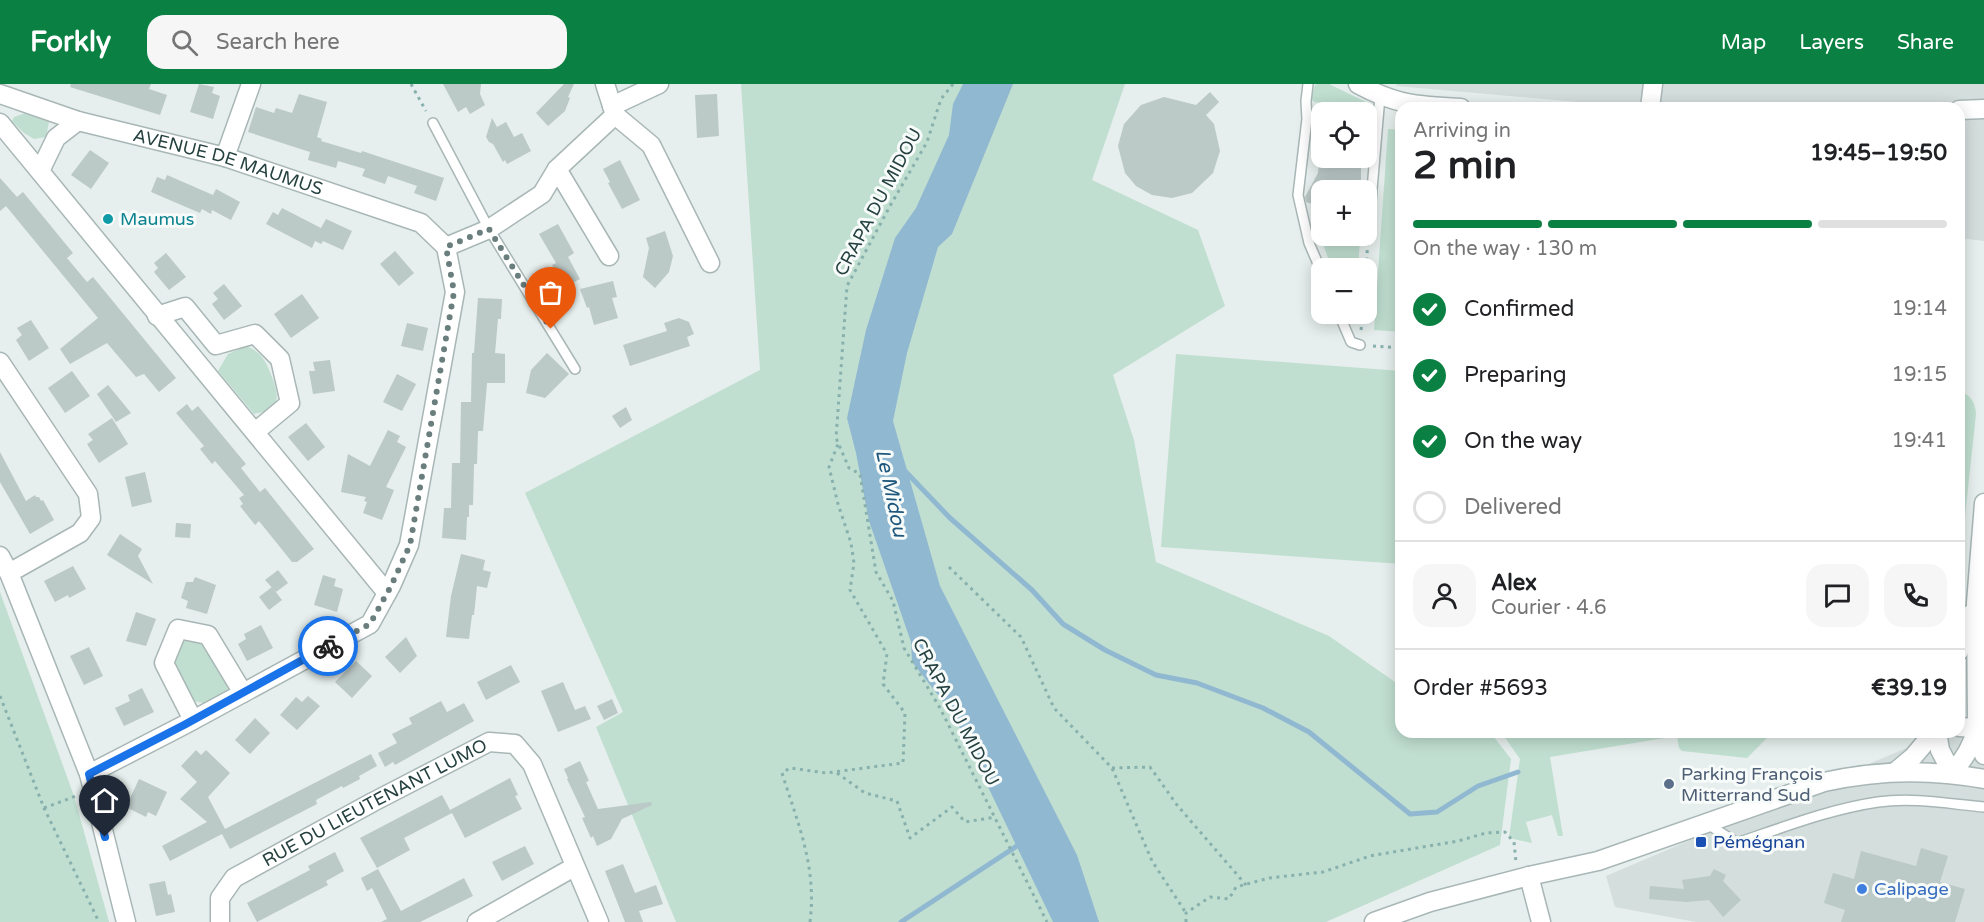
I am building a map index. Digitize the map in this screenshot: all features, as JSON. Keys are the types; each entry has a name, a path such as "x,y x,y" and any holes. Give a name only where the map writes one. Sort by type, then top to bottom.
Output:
{"street":[{"path":"225,157 251,84"},
{"path":"605,84 614,111 651,145 710,263"},
{"path":"89,774 370,624 410,545 453,303 454,292 446,247 489,229 542,194 557,169 614,111 659,84"},
{"path":"1358,84 1380,96 1401,102"},
{"path":"1651,102 1653,84"},
{"name":"AVENUE DE MAUMUS","path":"0,94 78,121 225,157 421,223 446,247"},
{"path":"1965,110 1984,109"},
{"path":"40,171 56,138 78,121"},
{"path":"0,123 387,593"},
{"path":"557,169 609,256"},
{"path":"157,316 185,308 216,345 255,334 280,359 290,403 255,432"},
{"path":"0,362 88,494 91,518 80,533 9,573"},
{"path":"1984,502 1976,603 1984,755"},
{"path":"0,556 9,573 89,774 126,922"},
{"path":"1965,628 1976,603"},
{"path":"193,720 164,663 178,629 208,635 243,693"},
{"path":"1965,727 1981,728"},
{"path":"1952,773 1965,759 1981,728"},
{"path":"1895,772 1913,757 1930,738"},
{"path":"1937,738 1952,773"},
{"name":"RUE DU LIEUTENANT LUMO","path":"220,922 220,898 234,878 489,742 515,744 532,764 599,922"},
{"path":"1374,922 1523,871 1598,861 1824,782 1853,776 1895,772 1952,773 1984,779"},
{"path":"477,922 574,867"},
{"path":"1523,871 1541,922"}],"lane":[{"path":"1308,84 1307,119 1298,195 1309,243 1316,258"},
{"path":"1373,180 1380,96"},
{"path":"432,123 489,229 575,369"},
{"path":"1344,324 1352,342 1360,345"},
{"path":"1706,823 1737,843 1828,812 1881,802 1930,802 1984,807"}],"path":[{"path":"411,84 432,123"},
{"name":"CRAPA DU MIDOU","path":"953,84 941,99 927,142 848,286 836,438 849,468 860,474 876,572 893,601 904,648 940,708 1047,922"},
{"path":"1360,345 1395,348"},
{"name":"CRAPA DU MIDOU","path":"810,922 813,899 808,856 782,773 790,768 826,773 903,763 905,713 883,684 887,654 850,590 854,563 851,543 829,467 838,444"},
{"path":"949,567 1021,637 1054,708 1112,768 1152,861 1186,913 1186,922"},
{"path":"0,696 44,808 99,922"},
{"path":"1112,768 1150,767 1177,805 1246,885"},
{"path":"835,772 865,793 897,801 910,838 952,807 965,822 996,817"},
{"path":"44,808 81,795"},
{"path":"1186,913 1210,897 1229,899 1236,887 1269,878 1323,872 1370,856 1458,841 1485,832 1505,832 1514,842 1523,871"}],"shaded area":[{"path":"1397,84 1984,84 1984,241 1965,239 1965,102 1579,102 1396,86"},
{"path":"1984,715 1984,922 1696,922 1615,907 1606,876 1930,738 1965,738 1965,728"}],"green space":[{"path":"741,84 1125,84 1092,180 1198,230 1225,306 1113,375 1134,440 1156,562 1329,636 1395,682 1395,738 1495,738 1511,759 1500,845 1326,922 676,922 596,727 623,712 525,493 760,370"},
{"path":"1329,84 1366,102 1314,102 1311,98 1315,85"},
{"path":"31,111 49,122 46,137 34,139 12,121 14,117"},
{"path":"1388,129 1395,130 1395,332 1374,330 1374,324 1377,324 1377,287"},
{"path":"1324,246 1360,246 1359,258 1328,258"},
{"path":"246,346 263,358 275,385 277,397 276,402 269,409 254,414 218,371 228,354"},
{"path":"1176,354 1395,371 1395,564 1161,547"},
{"path":"1965,394 1972,400 1976,414 1965,516"},
{"path":"0,592 74,796 109,922 0,922"},
{"path":"185,638 204,643 228,688 225,694 203,703 194,701 174,660 178,644"},
{"path":"1505,738 1665,738 1550,757 1563,836 1558,836 1552,815 1526,822 1532,843 1509,838 1520,759"},
{"path":"1677,738 1767,738 1747,758 1682,751 1679,748"}],"water":[{"name":"Le Midou","path":"963,84 1013,84 952,234 938,247 907,353 893,421 940,586 1077,855 1099,922 1053,922 953,714 912,662 911,642 869,521 847,418 866,330 895,238 916,208 949,135 953,104"}],"building":[{"path":"71,84 151,84 149,89 167,95 160,115 70,87"},
{"path":"199,84 214,87 212,93 220,96 213,119 190,112"},
{"path":"443,84 481,84 480,94 485,105 470,114 466,107 458,112"},
{"path":"564,84 574,84 568,97 570,98 565,111 548,126 536,113"},
{"path":"1210,92 1219,102 1206,115 1214,124 1220,151 1213,173 1192,193 1172,198 1152,195 1136,186 1125,173 1118,146 1124,124 1141,105 1164,97 1196,105"},
{"path":"299,94 327,102 317,137 322,139 321,141 361,153 362,151 444,178 436,201 414,193 417,186 388,176 385,184 362,176 365,169 338,161 336,168 308,160 310,152 248,132 256,107 274,113 276,108 292,113"},
{"path":"717,94 719,136 697,138 695,95"},
{"path":"492,118 497,127 506,122 514,137 522,133 531,151 507,164 505,160 503,162 493,144 486,137"},
{"path":"90,150 109,163 91,189 71,175"},
{"path":"620,160 640,200 622,209 603,169"},
{"path":"1318,168 1361,168 1361,180 1314,180"},
{"path":"167,175 213,195 216,189 240,202 231,220 212,210 211,214 202,209 200,213 151,192 157,177 165,180"},
{"path":"0,178 17,197 23,192 73,253 67,258 87,282 93,277 176,378 159,392 144,374 136,377 107,343 70,364 60,349 98,318 6,206 0,211"},
{"path":"1311,186 1311,204 1306,202 1305,197"},
{"path":"282,208 321,228 326,219 352,231 343,250 323,241 321,244 315,241 312,248 266,224 273,212 278,215"},
{"path":"558,224 574,253 568,257 580,279 564,287 552,265 556,263 539,234"},
{"path":"665,231 673,256 669,272 655,288 643,277 649,248 646,238"},
{"path":"395,251 414,273 399,286 380,264"},
{"path":"166,253 186,277 169,290 154,272 158,268 154,263"},
{"path":"613,281 617,297 612,298 618,318 594,325 589,307 587,308 580,289"},
{"path":"224,284 242,306 224,320 212,304 218,299 213,293"},
{"path":"302,294 319,318 291,338 274,314"},
{"path":"478,298 502,299 495,353 505,354 505,383 487,383 483,431 478,431 473,505 469,505 466,540 442,538 444,508 451,508 452,463 460,463 461,402 471,402 472,353 474,353"},
{"path":"679,318 689,322 694,334 687,337 690,346 630,366 623,345 667,331 664,323"},
{"path":"31,320 49,348 29,361 16,340 22,335 17,328"},
{"path":"407,323 428,328 423,351 401,346"},
{"path":"547,353 569,374 545,398 526,393 531,370"},
{"path":"330,360 335,391 313,394 309,371 315,371 313,362"},
{"path":"72,371 90,396 65,413 48,388"},
{"path":"397,374 416,384 402,411 383,402"},
{"path":"108,385 131,413 116,422 97,394"},
{"path":"187,404 192,411 198,406 246,464 241,468 260,492 265,488 314,549 297,562 292,562 259,521 255,525 240,506 243,504 239,498 244,495 215,461 212,464 200,449 204,446 176,413"},
{"path":"626,407 632,420 620,428 612,416"},
{"path":"112,418 128,444 99,463 87,444 93,440 88,434"},
{"path":"306,423 325,447 308,461 288,437"},
{"path":"388,430 400,436 397,442 406,447 386,487 394,490 382,520 363,513 367,502 364,501 366,497 341,492 348,454 370,466"},
{"path":"0,452 26,501 35,495 39,497 54,520 30,534 0,482"},
{"path":"145,472 152,502 132,507 125,477"},
{"path":"176,523 191,524 190,538 175,537"},
{"path":"120,534 142,549 138,556 153,584 107,555"},
{"path":"461,554 485,560 483,570 491,572 487,588 477,586 469,639 446,637 451,596"},
{"path":"73,566 86,589 55,602 44,581"},
{"path":"278,570 288,583 276,592 265,580"},
{"path":"323,575 336,579 334,586 343,589 337,612 314,605"},
{"path":"195,577 216,585 207,614 186,608 188,601 181,598 186,582 193,582"},
{"path":"272,587 282,600 269,610 259,597"},
{"path":"136,612 156,619 146,646 126,641"},
{"path":"261,625 273,648 247,661 238,644 246,639 244,634"},
{"path":"406,637 417,656 400,673 385,657"},
{"path":"89,647 103,676 84,685 70,656"},
{"path":"356,661 372,676 352,698 335,682"},
{"path":"511,665 520,682 486,700 477,682"},
{"path":"563,682 575,710 585,706 591,719 558,732 541,691"},
{"path":"142,688 154,712 124,726 115,708 130,701 128,695"},
{"path":"308,696 320,706 297,730 280,715 296,697 302,702"},
{"path":"612,699 618,713 604,720 597,706"},
{"path":"441,701 447,712 464,703 474,721 395,765 393,762 385,767 378,753 397,743 392,734 412,724 409,718"},
{"path":"255,718 270,733 250,754 235,740"},
{"path":"196,750 201,755 206,750 230,773 208,797 225,829 371,754 377,766 359,776 360,779 316,800 317,804 230,849 222,834 170,861 162,846 207,822 180,799 197,782 181,766"},
{"path":"580,761 598,809 651,802 652,805 622,819 611,839 597,846 582,818 585,817 564,769"},
{"path":"510,778 518,795 515,796 522,809 465,838 452,813 404,838 410,850 377,868 360,838 442,795 450,810"},
{"path":"139,779 167,792 156,816 148,812 146,817 126,807"},
{"path":"525,846 534,864 502,881 492,862"},
{"path":"1921,848 1948,856 1940,882 1965,889 1955,922 1841,922 1845,910 1824,903 1833,873 1854,879 1861,851 1916,866"},
{"path":"335,852 344,871 326,881 328,885 257,922 247,903 310,870 308,866"},
{"path":"623,864 635,893 656,885 663,904 639,911 643,922 625,922 605,871"},
{"path":"378,869 401,911 464,878 473,896 420,922 381,922 387,919 372,888 367,891 361,878"},
{"path":"1714,869 1726,875 1723,881 1741,900 1723,917 1709,900 1687,902 1649,899 1650,886 1684,889 1682,880 1710,876"},
{"path":"165,881 175,912 156,916 149,884"}],"waterway":[{"name":"Le Midou","path":"905,471 950,518 1032,590 1063,624 1105,650 1156,675 1197,683 1263,708 1309,732 1410,814 1437,812 1478,786 1518,772"},
{"path":"901,922 1023,842"}],"way so far":[{"path":"328,646 370,624 410,545 454,292 446,247 489,229 551,329"}],"place":[{"name":"Maumus","path":"108,219"},
{"name":"Parking François Mitterrand Sud","path":"1669,784"},
{"name":"Pémégnan","path":"1701,842"},
{"name":"Calipage","path":"1862,889"}],"route":[{"path":"105,837 89,774 328,646"}]}
